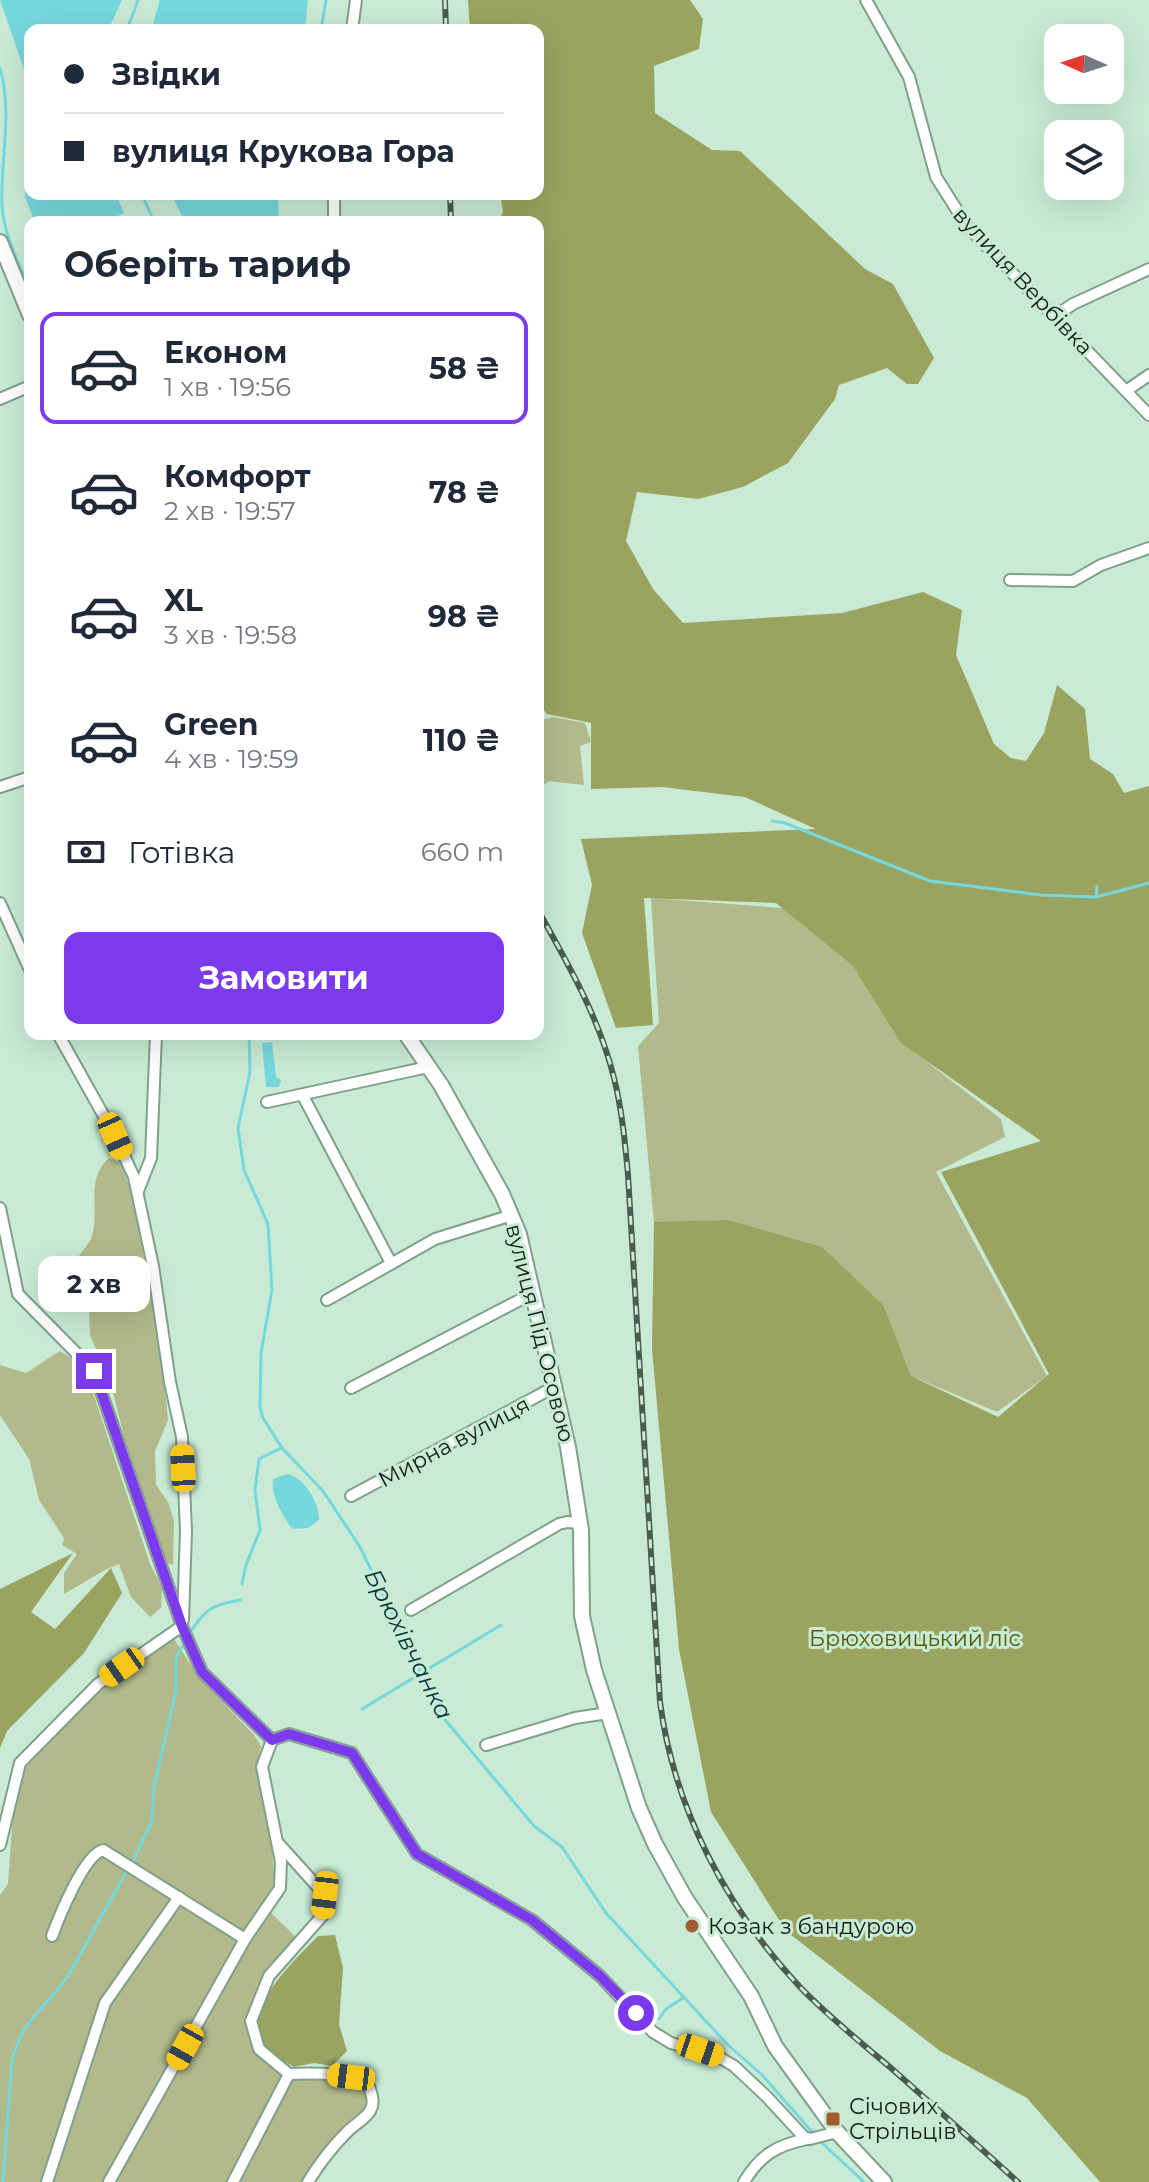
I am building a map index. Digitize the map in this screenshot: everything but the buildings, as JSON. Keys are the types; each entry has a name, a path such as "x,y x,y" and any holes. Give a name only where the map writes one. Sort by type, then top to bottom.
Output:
{"street":[{"path":"353,24 356,0"},
{"name":"вулиця Вербівка","path":"866,0 909,77 936,177 953,207 967,226 1149,414"},
{"path":"0,242 24,300"},
{"path":"1054,317 1073,304 1149,269"},
{"path":"1126,391 1149,375"},
{"path":"0,399 24,389"},
{"path":"1010,580 1073,581 1101,565 1149,548"},
{"path":"0,787 24,779"},
{"path":"0,903 24,957"},
{"path":"61,1040 115,1136 134,1177 153,1266 170,1382 182,1437 186,1531 182,1626"},
{"path":"137,1193 151,1158 156,1040"},
{"name":"вулиця Під Осовою","path":"410,1040 512,1215 556,1386 580,1523 582,1616 594,1670 639,1808 685,1898 751,1996 775,2046 830,2134 884,2182"},
{"path":"267,1102 428,1067"},
{"path":"303,1096 391,1263"},
{"path":"0,1208 18,1294 94,1371 182,1626 202,1672 272,1740"},
{"path":"327,1300 435,1239 512,1215"},
{"path":"351,1388 533,1293"},
{"name":"Мирна вулиця","path":"351,1496 556,1386"},
{"path":"411,1610 559,1524 580,1523"},
{"path":"0,1845 20,1763 98,1684 182,1626"},
{"path":"486,1745 575,1718 608,1713"},
{"path":"272,1740 289,1734 352,1753 417,1854 532,1920 600,1976 653,2032 671,2043 717,2056 734,2066 766,2096 797,2133 809,2139"},
{"path":"109,2182 245,1939 280,1888 281,1862 262,1767 272,1740"},
{"path":"277,1843 325,1895 323,1915 269,1976 251,2021 259,2049 289,2074 322,2073 351,2077 369,2086 374,2100 369,2114 320,2161 308,2182"},
{"path":"52,1936 62,1910 97,1851 109,1851 245,1939"},
{"path":"47,2182 105,2003 179,1897"},
{"path":"233,2182 289,2074"},
{"path":"744,2182 764,2154 789,2143 830,2134"}],"green space":[{"name":"Брюховицький ліс","path":"468,0 690,0 703,19 699,49 654,66 655,113 712,150 740,151 865,269 893,284 934,358 918,384 907,384 887,368 839,385 835,399 788,463 743,487 698,499 637,492 626,541 653,589 683,623 842,613 923,592 962,610 956,655 994,744 1011,758 1026,761 1044,733 1057,685 1085,709 1090,759 1113,774 1124,793 1149,786 1149,2182 1100,2182 1027,2098 940,2051 786,1931 711,1812 679,1649 652,1349 654,1222 728,1220 822,1247 884,1306 911,1376 998,1417 1049,1374 941,1172 1041,1141 901,1043 853,966 776,903 644,898 653,1025 616,1028 582,933 592,885 581,839 816,829 745,797 662,787 591,789 591,723 547,714 544,710 544,216 501,216 501,200 544,200 544,24 470,24"},
{"path":"553,717 585,723 591,742 580,746 584,785 549,781 544,784 544,719"},
{"path":"651,898 783,908 853,966 913,1051 1001,1119 1005,1137 936,1172 1047,1376 997,1412 911,1376 884,1306 729,1220 654,1223 638,1046 659,1023"},
{"path":"109,1158 121,1163 131,1191 161,1348 168,1420 155,1451 156,1485 168,1502 174,1521 173,1565 166,1563 130,1460 108,1373 90,1336 88,1282 79,1256 91,1239 97,1176"},
{"path":"60,1351 84,1366 150,1564 162,1588 161,1608 150,1617 131,1597 119,1564 64,1594 64,1573 77,1554 62,1545 64,1538 39,1500 29,1459 0,1415 0,1365 26,1373"},
{"path":"73,1553 31,1612 55,1629 111,1568 122,1593 84,1653 7,1731 0,1748 0,1589"},
{"path":"170,1633 200,1679 261,1746 256,1770 270,1826 275,1883 269,1911 298,1939 266,1973 249,2021 256,2052 284,2076 352,2080 373,2101 304,2182 0,2182 0,1895 8,1884 14,1799 24,1769 102,1688"},
{"path":"335,1935 343,1968 339,2024 347,2051 332,2066 314,2063 294,2067 267,2049 259,2035 263,2003 284,1973 318,1936"}],"water":[{"path":"0,0 122,0 111,24 24,24 24,69"},
{"path":"160,0 308,0 306,24 153,24"},
{"path":"26,200 119,200 124,213 118,216 33,216"},
{"path":"174,200 278,200 279,216 182,216"},
{"path":"272,1042 276,1077 281,1080 279,1087 266,1087 262,1043"},
{"path":"287,1474 305,1485 317,1506 319,1520 308,1528 292,1529 275,1498 273,1479"}],"waterway":[{"path":"129,24 138,0"},
{"path":"322,24 326,0"},
{"path":"0,68 6,103 3,217 24,276"},
{"path":"145,200 151,216"},
{"path":"772,821 785,823 930,881 1041,895 1096,897 1149,883"},
{"path":"1096,897 1097,886"},
{"name":"Брюхівчанка","path":"249,1040 250,1072 238,1128 244,1170 268,1224 272,1290 261,1353 260,1407 263,1418 282,1448 323,1491 360,1547 441,1715 534,1826 562,1847 606,1913 728,2045 762,2075 815,2135"},
{"path":"242,1584 260,1530 255,1490 259,1459 281,1448"},
{"path":"191,1631 211,1609 240,1600"},
{"path":"362,1709 501,1625"},
{"path":"133,1861 152,1821 154,1787 176,1690 176,1657 182,1647"},
{"path":"3,2182 12,2060 17,2045 30,2022 69,1974 127,1871"},
{"path":"659,2019 666,2009 683,1998"},
{"name":"Брюхівчанка","path":"820,2141 864,2182"}],"railway":[{"path":"445,0 446,24"},
{"path":"450,200 451,216"},
{"path":"544,921 591,1012 608,1055 619,1102 628,1175 660,1702 667,1742 691,1819 727,1891 749,1925 800,1987 1018,2182"}],"place":[{"name":"Козак з бандурою","path":"692,1926"},
{"name":"Січових Стрільців","path":"833,2119"}],"route":[{"path":"94,1371 182,1626 202,1672 272,1740 289,1734 352,1753 417,1854 532,1920 600,1976 636,2013"}]}
